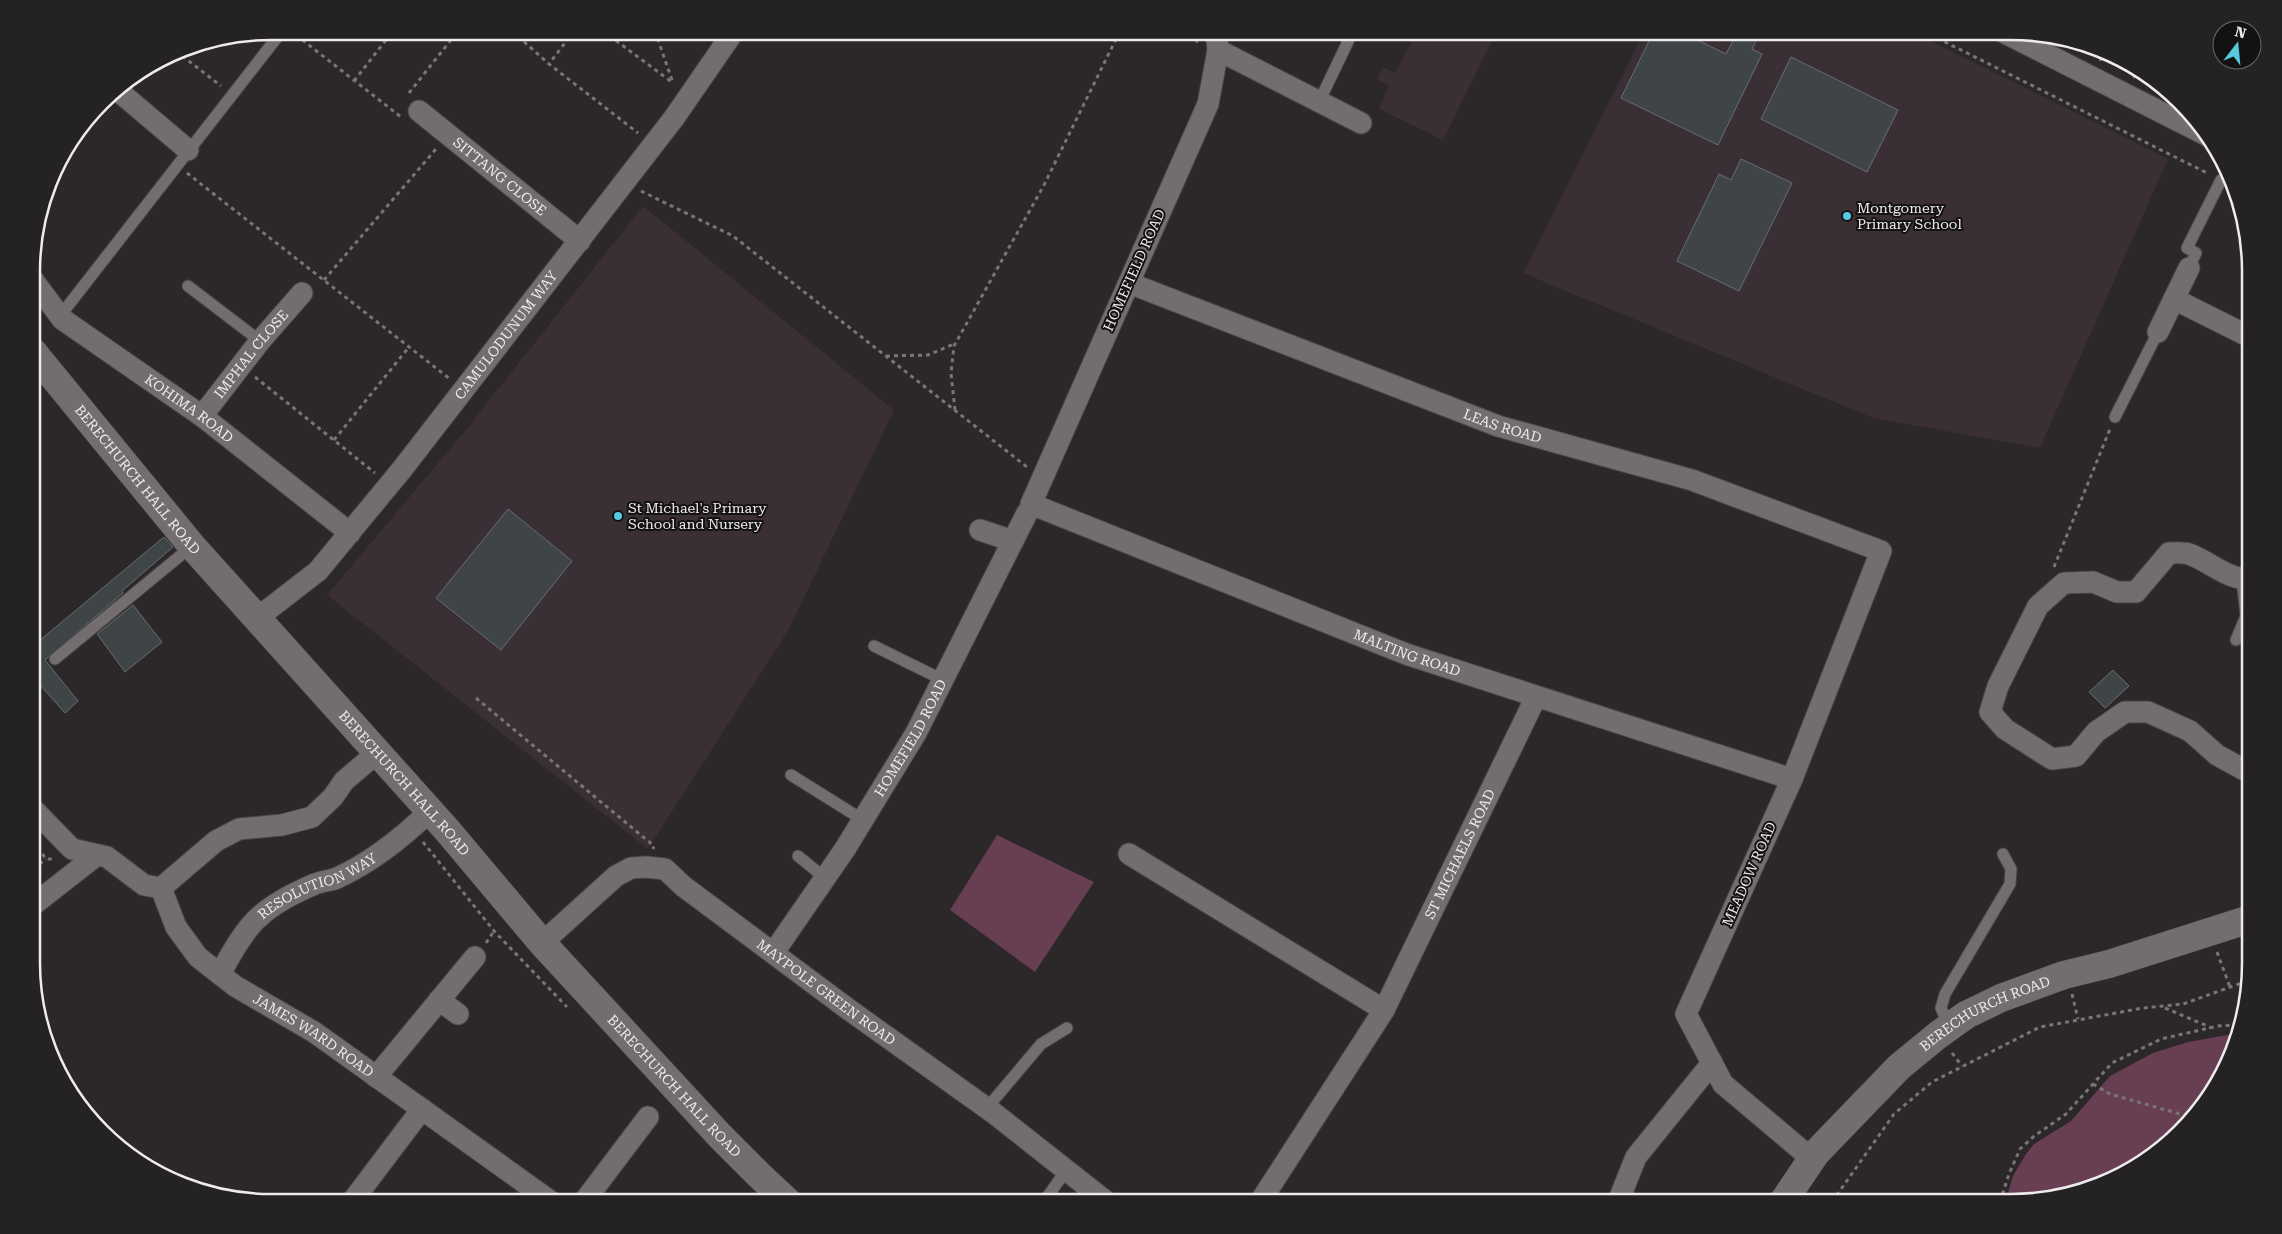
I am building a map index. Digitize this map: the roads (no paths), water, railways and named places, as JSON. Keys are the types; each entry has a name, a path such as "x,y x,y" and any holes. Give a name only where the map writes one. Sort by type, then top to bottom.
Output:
{"street":[{"name":"CAMULODUNUM WAY","path":"256,619 318,571 390,485 653,145 728,40"},
{"path":"2019,40 2192,128"},
{"path":"1217,41 1319,102 1361,123"},
{"name":"HOMEFIELD ROAD","path":"774,952 863,820 916,733 1029,508 1208,104 1217,41"},
{"path":"122,95 182,158"},
{"name":"SITTANG CLOSE","path":"408,104 580,241"},
{"path":"2158,332 2189,268"},
{"name":"LEAS ROAD","path":"1129,283 1498,426 1692,480 1881,551"},
{"name":"KOHIMA ROAD","path":"40,289 60,316 202,416 350,533"},
{"name":"IMPHAL CLOSE","path":"202,416 260,341 302,294"},
{"path":"2174,299 2242,329"},
{"name":"BERECHURCH HALL ROAD","path":"40,361 192,546 430,811 542,943 720,1136 779,1194"},
{"name":"MALTING ROAD","path":"1029,508 1406,654 1792,779"},
{"path":"980,530 1012,541"},
{"name":"MEADOW ROAD","path":"1812,1159 1723,1084 1686,1014 1792,779 1881,551"},
{"path":"2242,577 2187,553 2169,553 2136,592 2117,592 2093,582 2064,584 2038,606 1998,686 1990,712 2005,729 2052,759 2076,756 2096,732 2125,712 2148,712 2190,731 2217,755 2242,769"},
{"name":"ST MICHAELS ROAD","path":"1265,1194 1384,1010 1536,697"},
{"path":"40,816 72,849 107,857 144,885 161,888 216,841 239,829 282,825 312,817 333,797 344,781 377,753"},
{"name":"RESOLUTION WAY","path":"220,974 234,950 258,917 287,898 316,884 336,878 374,857 407,833 430,811"},
{"path":"1129,854 1384,1010"},
{"path":"40,900 97,855"},
{"name":"MAYPOLE GREEN ROAD","path":"542,943 616,876 631,868 665,869 683,886 848,1009 986,1108 1098,1194"},
{"name":"JAMES WARD ROAD","path":"161,888 176,927 198,957 235,986 314,1032 540,1194"},
{"name":"BERECHURCH ROAD","path":"1788,1194 1812,1159 1899,1067 1949,1026 2001,998 2064,975 2210,933 2242,922"},
{"path":"376,1076 475,957"},
{"path":"439,1000 458,1014"},
{"path":"1621,1194 1636,1157 1712,1063"},
{"path":"358,1194 422,1109"},
{"path":"590,1194 648,1117"}],"lane":[{"path":"60,316 275,40"},
{"path":"1319,102 1349,40"},
{"path":"2189,268 2196,253 2187,248 2221,180"},
{"path":"188,286 260,341"},
{"path":"2115,417 2158,332"},
{"path":"55,659 192,546"},
{"path":"2236,640 2242,626"},
{"path":"874,646 942,680"},
{"path":"791,775 863,820"},
{"path":"1949,1026 1941,1008 1945,994 2010,884 2011,870 2002,854"},
{"path":"798,856 825,878"},
{"path":"986,1108 1040,1044 1067,1028"},
{"path":"1050,1194 1067,1169"}],"place":[{"name":"Montgomery Primary School","path":"1847,216"},
{"name":"St Michael's Primary School and Nursery","path":"618,516"}]}
